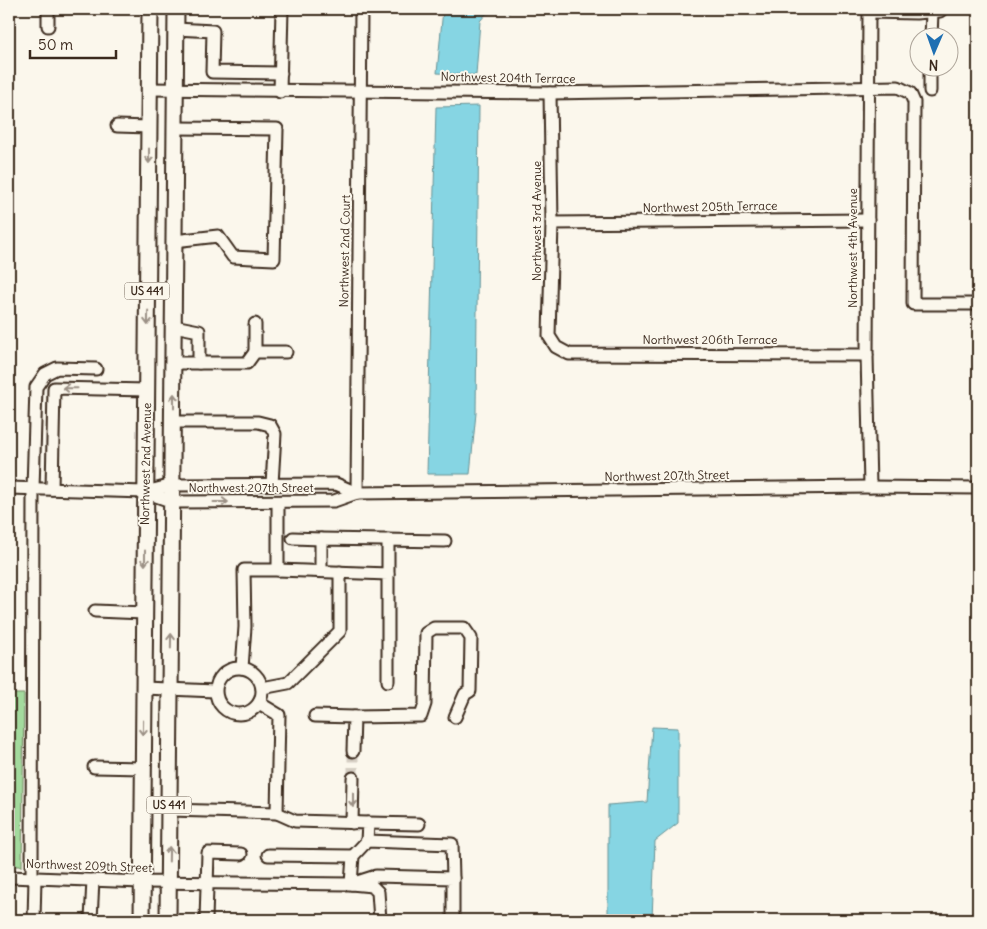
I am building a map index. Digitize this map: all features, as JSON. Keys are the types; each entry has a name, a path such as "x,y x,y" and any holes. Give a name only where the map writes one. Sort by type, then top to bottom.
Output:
{"main road":[{"name":"Northwest 2nd Avenue","path":"142,920 150,9"},
{"name":"US 441","path":"168,920 176,9"}],"street":[{"path":"48,9 48,26"},
{"path":"280,92 282,9"},
{"name":"Northwest 2nd Court","path":"357,493 361,9"},
{"path":"869,11 891,13 937,10 933,28"},
{"name":"Northwest 4th Avenue","path":"869,11 867,88 867,355 870,488"},
{"path":"176,29 213,32 212,72 281,73"},
{"path":"930,78 930,90"},
{"name":"Northwest 204th Terrace","path":"149,90 550,94 898,87 910,93 914,102 913,304 978,304"},
{"name":"Northwest 3rd Avenue","path":"550,94 552,223 550,336 556,347"},
{"path":"117,126 149,127"},
{"path":"174,241 218,236 234,257 274,259 277,129 176,128"},
{"name":"Northwest 205th Terrace","path":"552,223 868,220"},
{"path":"174,363 248,363 255,352 255,324"},
{"path":"174,326 199,331 199,363"},
{"name":"Northwest 206th Terrace","path":"556,347 568,354 867,355"},
{"path":"255,352 286,352"},
{"path":"34,920 33,489 36,387 45,374 57,368 96,369"},
{"path":"52,489 54,388 147,390"},
{"path":"173,422 258,422 270,425 275,434 272,484"},
{"name":"Northwest 207th Street","path":"9,488 145,492 173,484 336,484 357,493"},
{"name":"Northwest 207th Street","path":"145,492 172,502 334,502 357,493 978,488"},
{"path":"278,502 278,570"},
{"path":"293,538 445,541"},
{"path":"320,572 321,539"},
{"path":"388,540 388,681"},
{"path":"242,668 245,627 244,570 388,574"},
{"path":"262,688 288,683 340,631 340,572"},
{"path":"95,612 144,613"},
{"path":"315,716 421,716 425,704 426,633 434,628 464,628 471,638 470,691 465,694 455,717"},
{"path":"242,668 256,675 262,688 262,696 254,709 239,715 231,714 224,710 219,704 216,691 217,681 222,675 228,670 242,668"},
{"path":"144,688 216,691"},
{"path":"259,703 279,715 277,813"},
{"path":"353,750 354,717"},
{"path":"94,767 143,768"},
{"path":"352,823 353,778"},
{"path":"169,810 277,813 295,821 419,824"},
{"path":"368,823 368,842"},
{"path":"268,855 352,856 368,842 452,844 453,920"},
{"path":"206,920 208,853 241,854"},
{"path":"351,884 352,856"},
{"path":"351,884 376,876 453,878"},
{"name":"Northwest 209th Street","path":"9,878 142,882 351,884"},
{"path":"91,920 93,880"},
{"path":"351,884 372,886 378,892 380,920"}],"green space":[{"path":"9,694 24,694 22,866 9,866"}],"water":[{"path":"443,9 788,9 776,13 500,11 486,14 480,21 476,75 437,73"},
{"path":"479,106 476,413 470,474 427,474 436,107"},
{"path":"652,727 678,728 678,823 655,841 652,920 608,920 608,805 647,802"}],"tunnel":[{"path":"353,751 353,778"}]}
